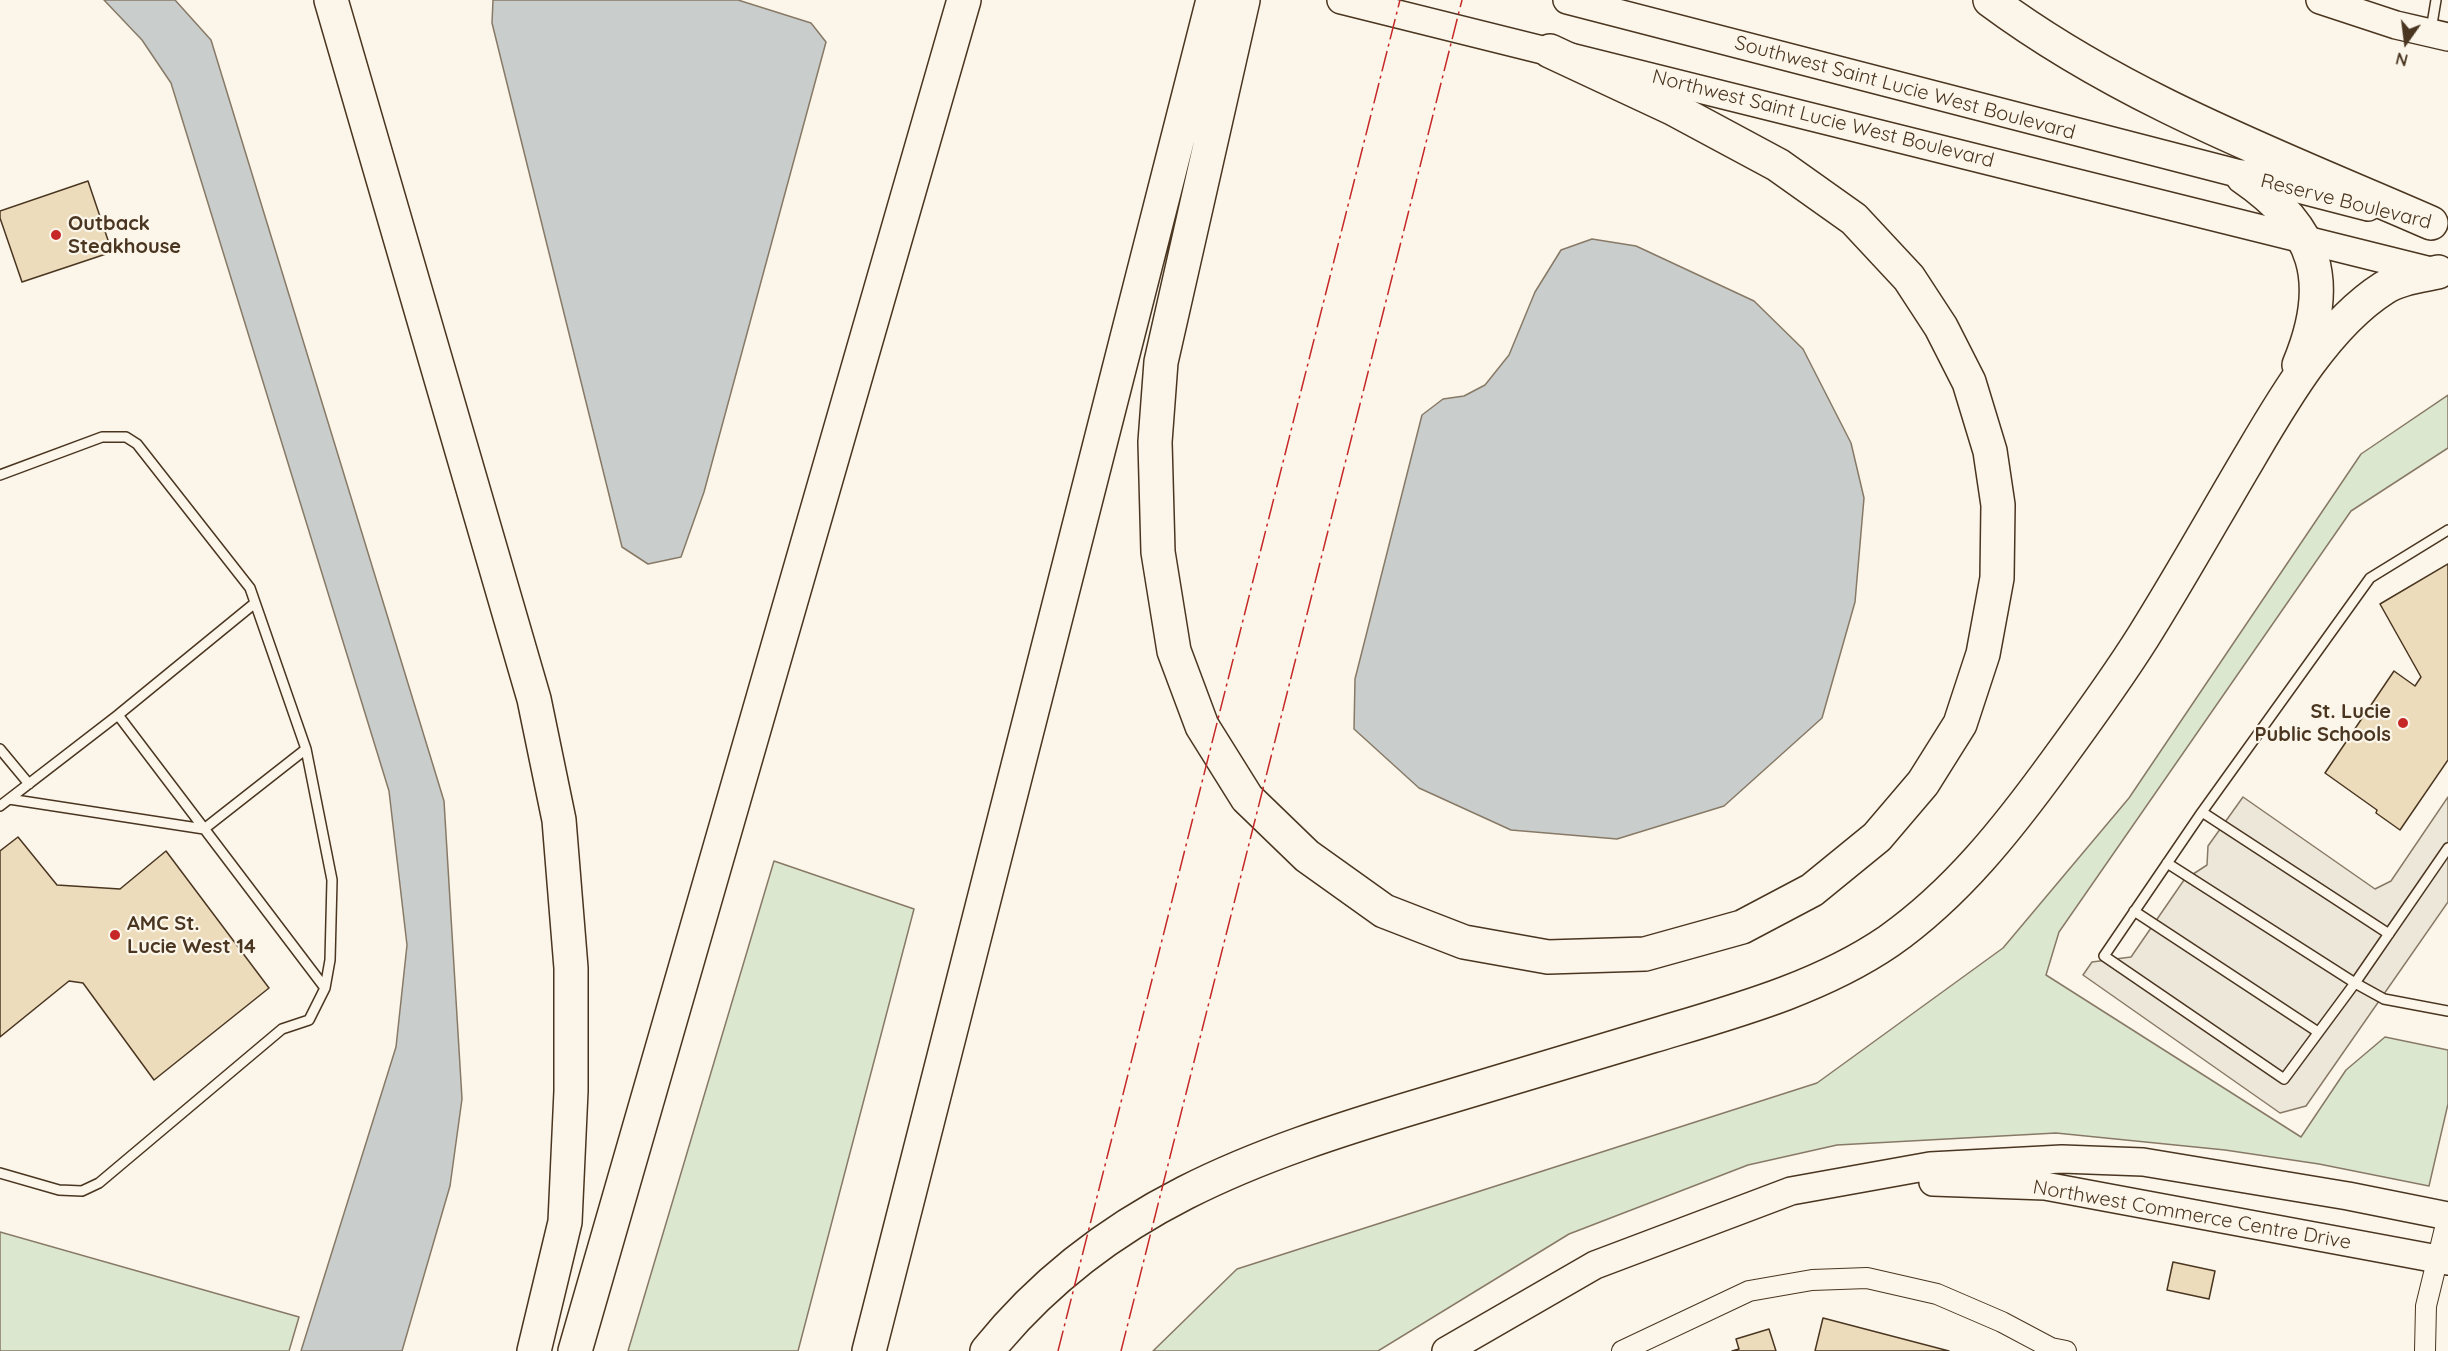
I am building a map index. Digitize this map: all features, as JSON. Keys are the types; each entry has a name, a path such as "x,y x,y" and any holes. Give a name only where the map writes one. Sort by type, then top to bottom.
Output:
{"highway":[{"path":"331,0 534,699 559,820 571,968 571,1091 565,1222 534,1351"},
{"path":"575,1351 964,0"},
{"path":"869,1351 1213,0"},
{"path":"1243,0 1161,362 1155,442 1158,552 1163,585 1174,651 1202,726 1247,798 1307,856 1384,911 1464,942 1548,957 1645,954 1742,927 1812,890 1877,837 1923,783 1960,724 1983,654 1997,578 1998,505 1990,451 1972,394 1941,327 1909,278 1854,219 1778,165 1672,108 1550,51"},
{"path":"1990,0 2096,70 2169,108 2440,225"},
{"path":"2243,177 2282,207 2304,239 2318,275 2317,307 2308,344 2284,399"},
{"path":"987,1351 1013,1318 1081,1256 1140,1216 1210,1179 1271,1153 1385,1116 1744,1007 1835,971 1888,941 1938,900 1984,856 2049,772 2143,637 2284,399 2328,340 2366,302 2384,288 2400,280 2443,274"}],"street":[{"name":"Northwest Saint Lucie West Boulevard","path":"1341,0 2304,239"},
{"name":"Southwest Saint Lucie West Boulevard","path":"1567,0 2243,177"},
{"path":"2320,0 2396,25 2439,35"},
{"name":"Reserve Boulevard","path":"2243,177 2440,225"},
{"path":"2304,239 2443,274"},
{"name":"Northwest Commerce Centre Drive","path":"1446,1351 1595,1265 1791,1191 1929,1166 2062,1160 2143,1162 2448,1215"},
{"name":"Northwest Commerce Centre Drive","path":"1791,1191 1915,1181 2045,1186 2443,1260"},
{"path":"2425,1351 2426,1306 2443,1260 2448,1215"},
{"path":"1622,1351 1749,1291 1812,1280 1867,1278 1937,1294 2002,1322 2051,1348 2066,1351"}],"lane":[{"path":"2436,0 2439,35"},
{"path":"0,475 102,437 126,437 137,444 250,588 306,749 332,880 330,960 325,988 309,1020 282,1029 99,1183 82,1191 59,1190 0,1173"},
{"path":"2448,530 2370,578 2202,812 2104,956 2284,1079 2355,983 2448,848"},
{"path":"0,806 118,715 255,603"},
{"path":"118,715 325,988"},
{"path":"0,749 29,784"},
{"path":"9,800 204,829 306,749"},
{"path":"2202,812 2389,934"},
{"path":"2167,862 2355,983 2384,999 2448,1011"},
{"path":"2134,911 2318,1032"}],"green space":[{"path":"2448,395 2448,448 2351,511 2059,932 2046,975 2301,1137 2346,1070 2385,1037 2448,1050 2448,1104 2429,1186 2319,1164 2225,1150 2056,1133 1837,1145 1748,1165 1569,1234 1378,1351 1153,1351 1237,1269 1817,1083 2003,948 2129,798 2361,454"},
{"path":"774,861 914,909 798,1351 628,1351"},
{"path":"0,1232 299,1317 289,1351 0,1351"}],"shaded area":[{"path":"104,0 175,0 211,40 444,801 462,1099 450,1186 402,1351 301,1351 396,1047 407,945 389,791 171,83 142,40"},
{"path":"493,0 738,0 811,23 826,42 704,492 681,557 648,564 622,547 492,23"},
{"path":"1592,239 1636,246 1754,301 1803,349 1851,443 1864,498 1855,602 1822,718 1724,806 1617,839 1511,830 1419,788 1354,729 1355,679 1422,415 1443,399 1464,396 1485,385 1509,355 1535,292 1561,250"},
{"path":"2243,797 2375,889 2391,881 2448,797 2448,902 2306,1106 2280,1113 2083,975 2092,962 2131,957 2184,880 2207,865 2208,846"}],"building":[{"name":"Outback Steakhouse","path":"88,181 112,252 22,282 0,218 0,211"},
{"name":"St. Lucie Public Schools","path":"2448,564 2448,760 2400,830 2376,813 2377,810 2325,773 2394,671 2415,686 2421,677 2380,604"},
{"name":"AMC St. Lucie West 14","path":"18,837 57,885 120,889 166,851 269,988 154,1080 83,983 69,981 0,1037 0,851"},
{"path":"2173,1262 2215,1271 2209,1299 2167,1290"},
{"path":"1823,1318 1949,1351 1815,1351"},
{"path":"1769,1329 1776,1351 1732,1351 1739,1349 1736,1339"}],"power":[{"path":"1058,1351 1400,0"},
{"path":"1121,1351 1462,0"}],"place":[{"name":"Outback Steakhouse","path":"56,235"},
{"name":"St. Lucie Public Schools","path":"2403,723"},
{"name":"AMC St. Lucie West 14","path":"115,935"}]}
